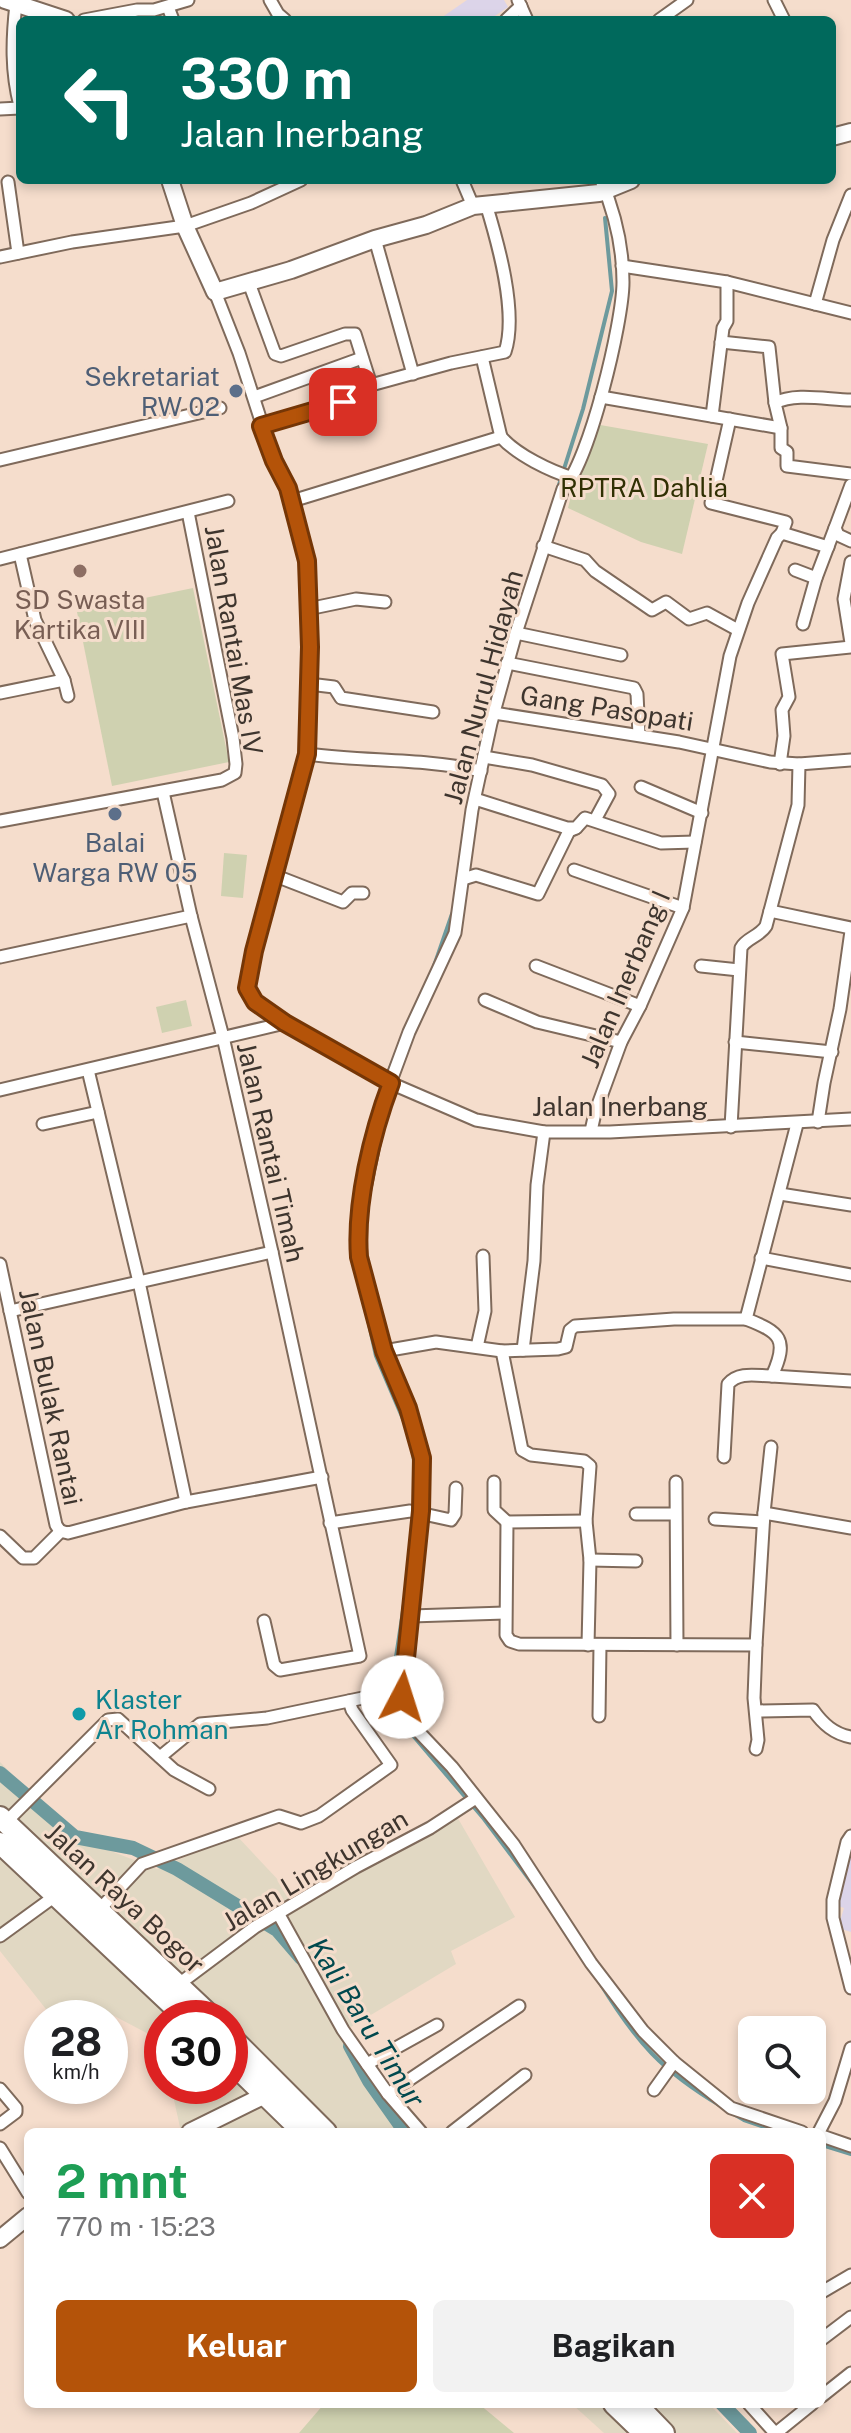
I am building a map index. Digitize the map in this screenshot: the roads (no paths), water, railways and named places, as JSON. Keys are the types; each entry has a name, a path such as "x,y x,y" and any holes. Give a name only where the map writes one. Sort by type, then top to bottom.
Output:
{"highway":[{"name":"Jalan Raya Bogor","path":"5,1819 195,2000"},
{"name":"Jalan Raya Bogor","path":"0,1843 167,2000"},
{"path":"248,2060 300,2128"},
{"path":"248,2074 321,2128"},
{"path":"645,2414 664,2433"}],"street":[{"path":"98,16 135,5 154,10 188,0"},
{"path":"665,16 687,0"},
{"path":"16,85 11,2 54,16"},
{"path":"168,7 171,16"},
{"path":"8,182 18,253"},
{"path":"171,184 185,226 215,292 254,397 274,461 292,501 307,561 307,754 276,876 343,902 352,893 363,893"},
{"path":"0,257 72,242 185,226 251,203 285,184"},
{"path":"261,426 343,402 371,385 451,363 498,355 507,349 501,254 479,205 465,184"},
{"path":"215,292 426,225 479,205 599,188"},
{"name":"Jalan Nurul Hidayah","path":"401,1690 411,1616 416,1511 422,1470 420,1446 384,1351 359,1257 360,1213 386,1081 455,933 479,771 507,663 566,476 601,397 621,305 622,266 617,222 599,188"},
{"path":"815,304 833,240 851,195"},
{"path":"375,239 413,374"},
{"path":"622,266 727,282 851,313"},
{"path":"712,416 723,328 727,321 727,282"},
{"path":"249,283 276,355 355,334 371,385"},
{"path":"721,342 767,346 781,428 781,448 787,452 787,466 851,474"},
{"path":"482,357 501,437 508,444 566,476"},
{"path":"254,397 362,358"},
{"path":"601,397 781,428"},
{"path":"775,403 796,399 851,400"},
{"path":"0,460 220,408"},
{"path":"730,419 711,503 786,522 782,533 828,547"},
{"path":"292,501 501,437"},
{"path":"803,624 816,578 851,485"},
{"path":"0,558 228,501"},
{"name":"Jalan Rantai Mas IV","path":"163,792 222,780 233,775 236,764 188,512"},
{"path":"835,528 838,535 851,541"},
{"name":"Jalan Inerbang I","path":"591,1131 621,1042 683,908 730,656 748,603 782,533"},
{"path":"543,546 585,560 595,571 652,610 666,602 689,619 707,613 738,630"},
{"path":"20,554 35,620 64,680 68,696"},
{"path":"780,764 784,736 782,710 789,697 782,654 851,645 848,604 851,562"},
{"path":"795,570 816,578"},
{"path":"308,609 360,598 385,602"},
{"path":"516,633 621,655"},
{"path":"507,663 634,688 639,735"},
{"path":"0,693 64,680"},
{"path":"309,684 334,687 341,698 433,712"},
{"name":"Gang Pasopati","path":"494,713 714,748 780,764 851,760"},
{"path":"307,754 340,759 408,760 479,771"},
{"path":"484,757 532,765 602,785 609,794 595,820"},
{"path":"731,1127 741,948 744,942 762,932 770,911 798,805 799,764"},
{"path":"641,787 702,813"},
{"path":"0,821 163,792"},
{"name":"Jalan Rantai Timah","path":"163,792 223,1037 360,1656 280,1670 274,1665 264,1621"},
{"path":"475,799 567,828 576,828"},
{"path":"463,879 476,875 538,894 569,831 585,818 661,843 695,842"},
{"path":"574,870 683,908"},
{"name":"Jalan Inerbang","path":"276,876 254,951 247,988 255,1002 285,1023 386,1081 476,1120 544,1132 731,1127 851,1119"},
{"path":"770,911 851,930 818,1122"},
{"path":"0,957 191,916"},
{"path":"536,966 640,1006"},
{"path":"701,966 739,970"},
{"path":"485,1000 537,1022 621,1042"},
{"path":"0,1090 285,1023"},
{"path":"735,1042 832,1052"},
{"path":"88,1070 139,1282 186,1502"},
{"path":"43,1124 98,1112"},
{"path":"746,1319 797,1124"},
{"path":"523,1350 534,1261 537,1185 544,1132"},
{"path":"780,1194 851,1205"},
{"path":"10,1311 272,1252"},
{"path":"477,1347 485,1311 483,1256"},
{"path":"761,1258 851,1275"},
{"name":"Jalan Bulak Rantai","path":"0,1264 56,1525 64,1532"},
{"path":"384,1351 436,1342 502,1351 558,1349 566,1347 570,1330 575,1326 674,1319 746,1319 774,1331 779,1337 780,1356 772,1376"},
{"path":"502,1351 514,1420 525,1454 589,1463 586,1521 599,1716"},
{"path":"724,1457 728,1384 734,1378 741,1375 851,1381"},
{"path":"756,1749 756,1645 771,1447"},
{"path":"0,1536 23,1558 34,1558 64,1532 186,1502 322,1477"},
{"path":"494,1482 494,1510 507,1522 586,1521"},
{"path":"676,1482 677,1645"},
{"path":"330,1523 416,1511 451,1520 454,1518 456,1488"},
{"path":"636,1514 675,1514"},
{"path":"715,1519 764,1517 851,1528"},
{"path":"507,1522 505,1613 506,1635 510,1641 519,1644 756,1645"},
{"path":"590,1560 636,1561"},
{"path":"411,1616 505,1613"},
{"path":"160,1757 200,1724 258,1720 401,1690 416,1729 452,1767 472,1801 514,1845 630,2017 670,2067 731,2108 790,2128"},
{"path":"100,1909 142,1864 279,1816 301,1823 319,1816 391,1765 352,1710 349,1701"},
{"path":"757,1711 813,1710 823,1724 841,1736 851,1737"},
{"path":"5,1819 108,1720 118,1719 174,1770 209,1789"},
{"name":"Jalan Lingkungan","path":"179,1984 259,1924 472,1801"},
{"path":"851,1836 833,1900 833,1918 851,1988"},
{"path":"0,1936 55,1896"},
{"path":"277,1913 343,2030 388,2094 418,2128"},
{"path":"388,2094 519,2006"},
{"path":"367,2064 437,2025"},
{"path":"824,2128 851,2048"},
{"path":"654,2090 670,2067"},
{"path":"457,2128 525,2075"},
{"path":"0,2089 16,2108 16,2112 0,2124"},
{"path":"198,2128 271,2090"},
{"path":"826,2136 851,2146"},
{"path":"0,2148 24,2187"},
{"path":"0,2239 24,2219"},
{"path":"826,2290 851,2275"},
{"path":"826,2336 851,2317"},
{"path":"826,2393 851,2373"},
{"path":"753,2408 775,2433 807,2408"}],"waterway":[{"path":"557,491 583,409 612,291 605,218"},
{"path":"476,767 484,729"},
{"path":"434,966 452,914"},
{"path":"385,1080 394,1059"},
{"path":"355,1260 353,1222 366,1159"},
{"path":"357,1269 376,1356 412,1440 416,1482"},
{"path":"408,1578 392,1700 404,1725 484,1819 535,1887"},
{"name":"Kali Baru Timur","path":"0,1773 75,1837 133,1848 177,1869 277,1930 301,1958"},
{"path":"600,1983 652,2054 682,2080 721,2106"},
{"name":"Kali Baru Timur","path":"350,2046 369,2081 402,2128"},
{"path":"732,2113 767,2128"},
{"path":"826,2146 851,2154"},
{"name":"Kali Baru Timur","path":"726,2408 750,2433"}],"place":[{"name":"Sekretariat RW 02","path":"236,391"},
{"name":"SD Swasta Kartika VIII","path":"80,571"},
{"name":"Balai Warga RW 05","path":"115,814"},
{"name":"Klaster Ar Rohman","path":"79,1714"}],"park label":[{"name":"RPTRA Dahlia","path":"644,487"}]}
